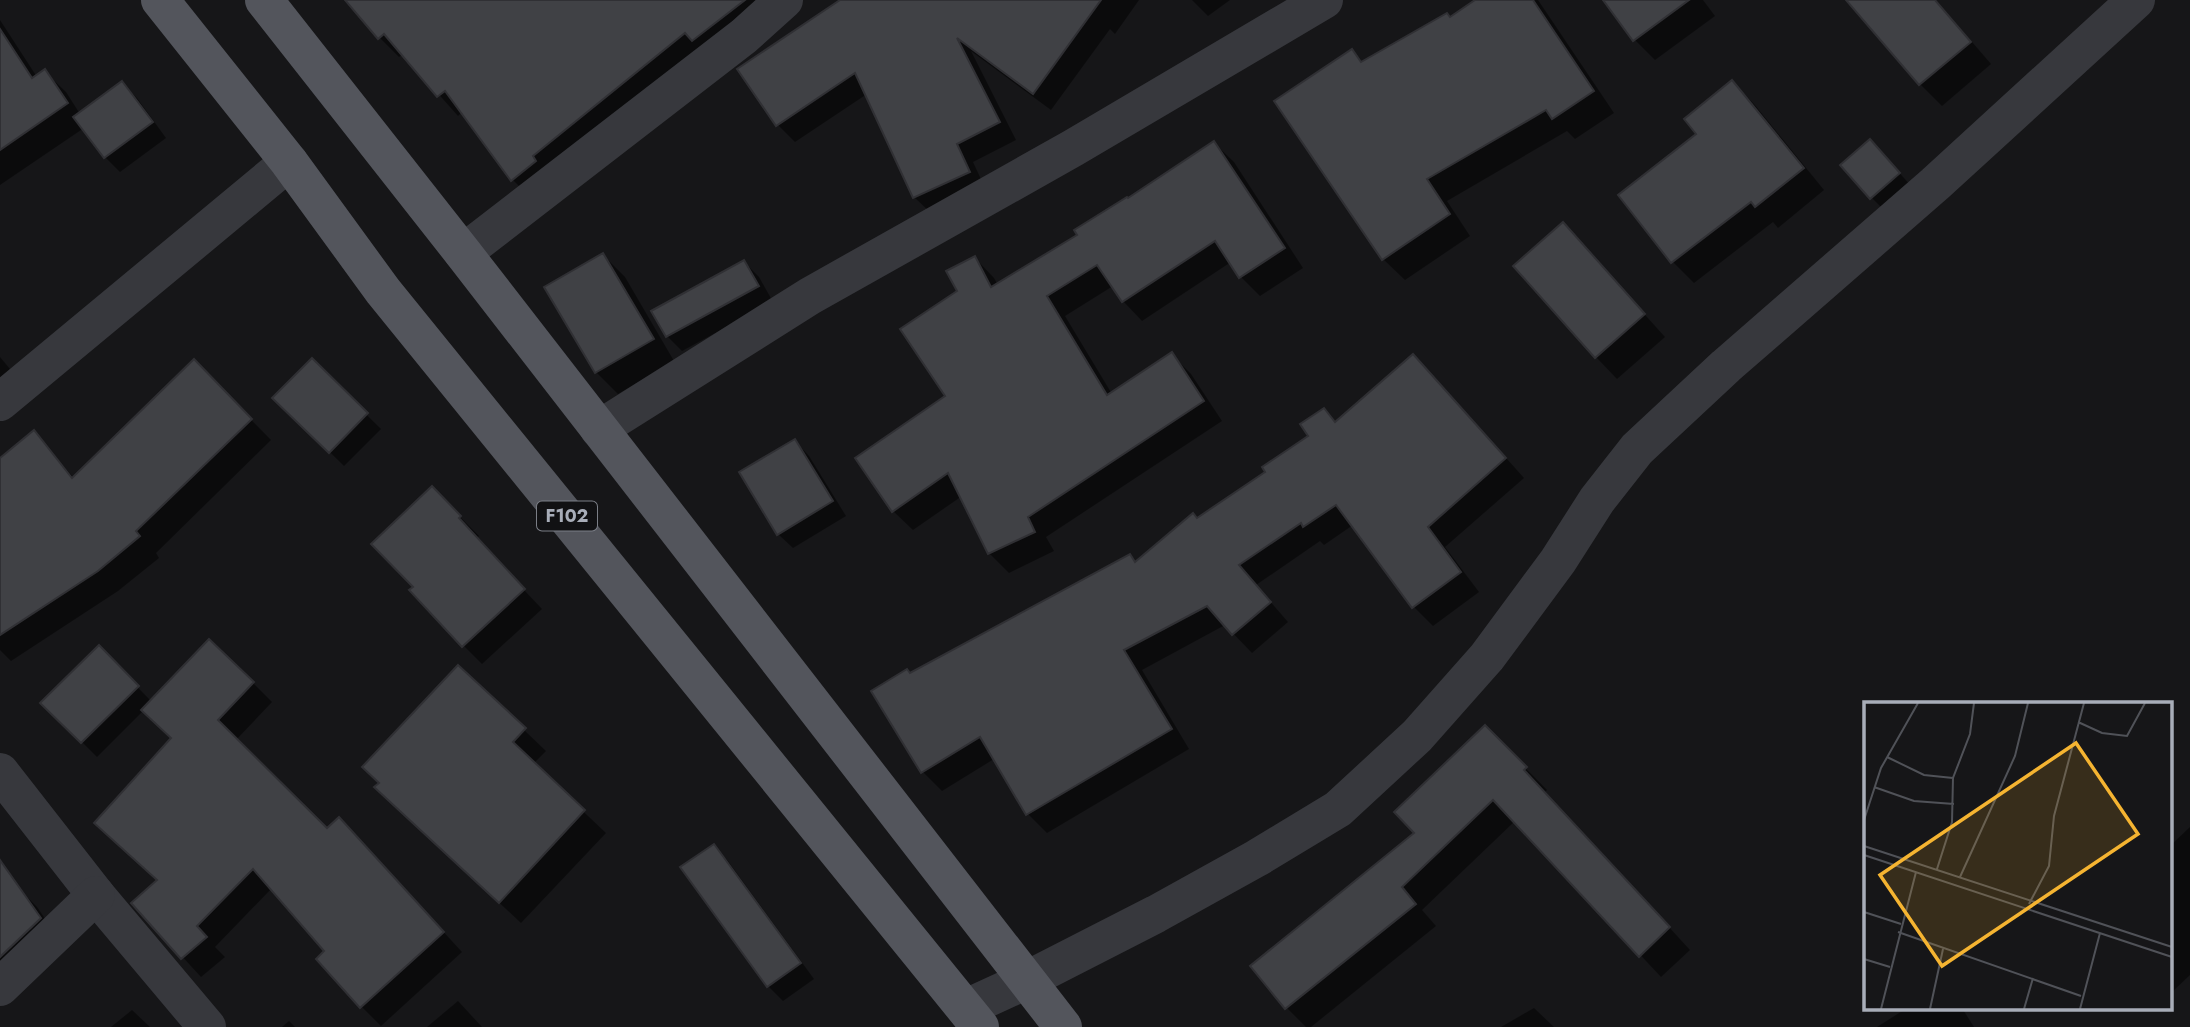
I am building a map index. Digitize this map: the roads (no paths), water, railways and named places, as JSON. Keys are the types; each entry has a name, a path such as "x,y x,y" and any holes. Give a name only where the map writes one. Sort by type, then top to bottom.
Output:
{"main road":[{"name":"F102","path":"160,0 289,162 383,290 973,1017"},
{"path":"264,0 1063,1027"}],"street":[{"path":"463,253 744,36 783,0"},
{"path":"599,429 810,296 1073,148 1324,0"},
{"path":"973,1017 1027,981 1156,914 1338,809 1417,736 1488,657 1558,561 1597,500 1637,449 1726,366 1935,184 2136,0"},
{"path":"0,402 289,162"},
{"path":"0,772 96,895 207,1027"},
{"path":"0,987 96,895"}]}
